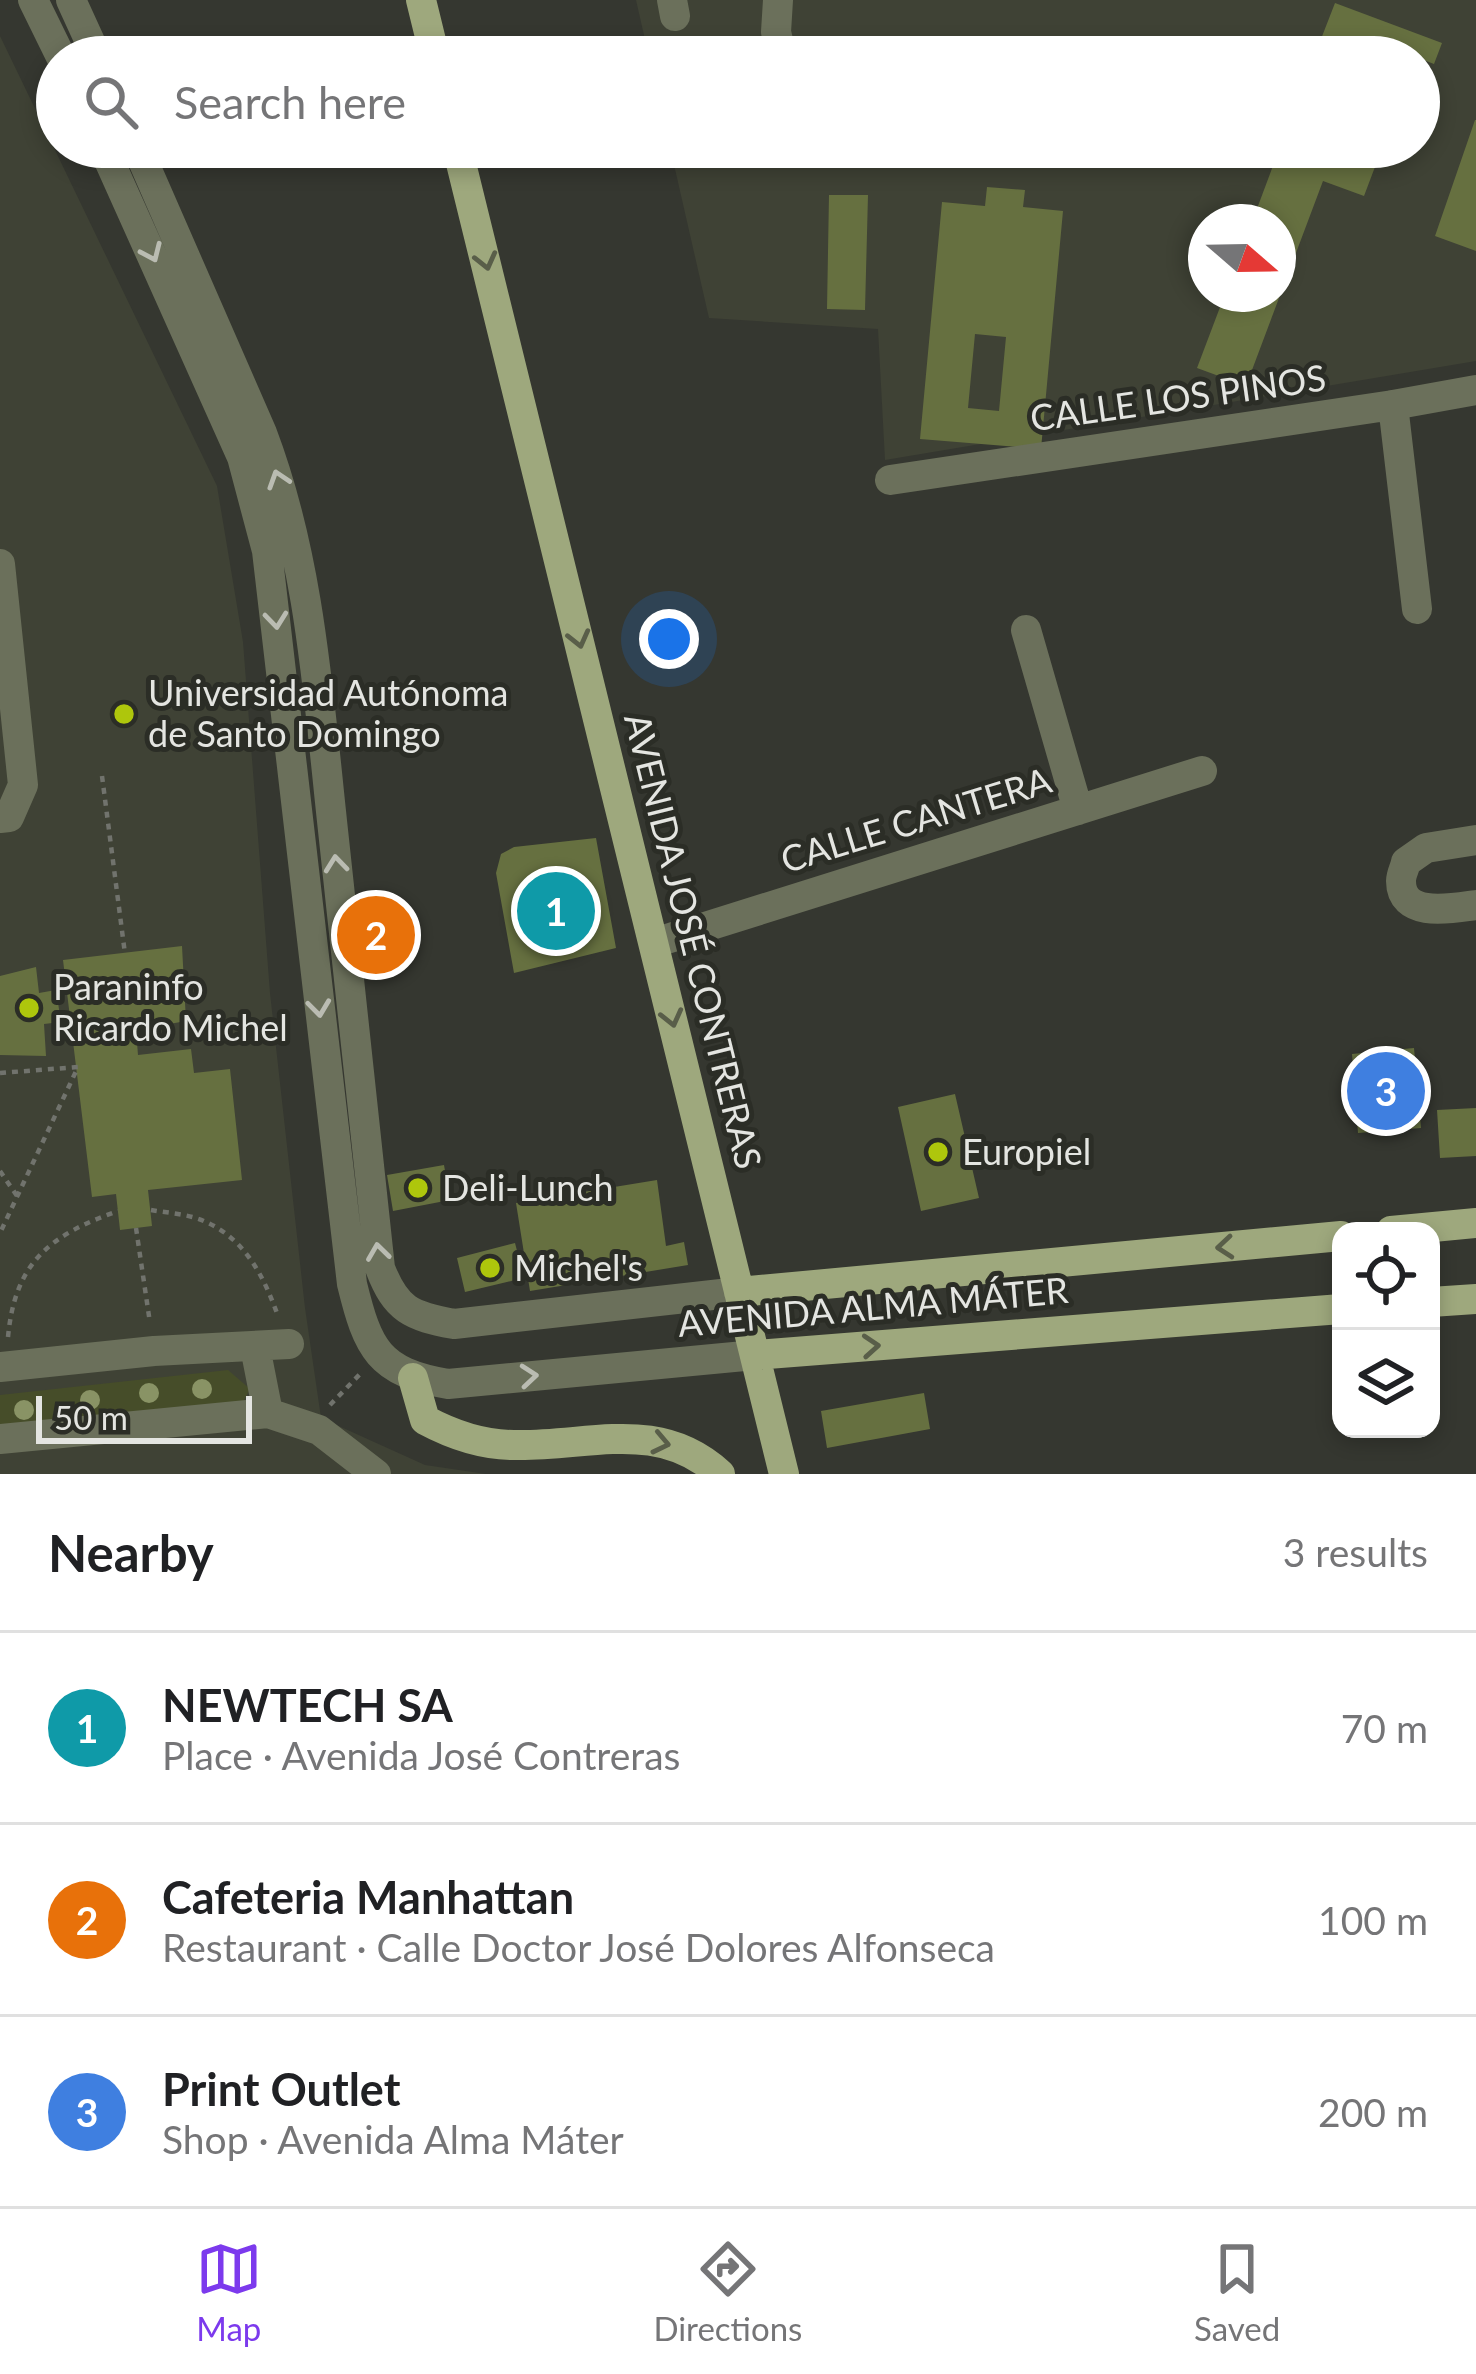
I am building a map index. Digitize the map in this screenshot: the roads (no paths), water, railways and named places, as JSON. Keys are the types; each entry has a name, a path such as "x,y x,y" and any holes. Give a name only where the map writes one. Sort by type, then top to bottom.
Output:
{"main road":[{"path":"421,0 430,36"},
{"name":"AVENIDA JOSÉ CONTRERAS","path":"463,168 784,1474"},
{"path":"1440,1226 1476,1223"},
{"name":"AVENIDA ALMA MÁTER","path":"739,1292 1332,1237"},
{"path":"1440,1301 1476,1299"},
{"name":"AVENIDA ALMA MÁTER","path":"755,1355 1332,1311"},
{"path":"413,1378 424,1420 454,1435 509,1445 656,1440 684,1448 720,1474"}],"street":[{"path":"33,0 51,36"},
{"path":"71,0 87,36"},
{"path":"777,36 778,0"},
{"path":"112,168 242,457 267,551 352,1284 362,1325 379,1355 413,1378"},
{"name":"AVENIDA ALMA MÁTER","path":"146,168 262,434 294,538 306,596 380,1268 389,1292 421,1318 454,1324 739,1292"},
{"name":"CALLE LOS PINOS","path":"890,480 1476,390"},
{"path":"1393,406 1417,609"},
{"path":"0,564 23,785 9,818 0,818"},
{"path":"1026,630 1078,809"},
{"name":"CALLE CANTERA","path":"654,943 1202,771"},
{"path":"1476,840 1426,848 1406,862 1401,882 1406,898 1418,906 1476,905"},
{"path":"3,1366 289,1344"},
{"path":"255,1347 268,1413"},
{"name":"AVENIDA ALMA MÁTER","path":"413,1378 448,1384 755,1355"},
{"path":"0,1439 268,1413 308,1425 348,1450 368,1473"}],"place":[{"name":"Universidad Autónoma de Santo Domingo","path":"124,714"},
{"name":"NEWTECH SA","path":"556,911"},
{"name":"Cafeteria Manhattan","path":"376,935"},
{"name":"Paraninfo Ricardo Michel","path":"29,1008"},
{"name":"Print Outlet","path":"1386,1091"},
{"name":"Europiel","path":"938,1152"},
{"name":"Deli-Lunch","path":"418,1188"},
{"name":"Michel's","path":"490,1268"}]}
